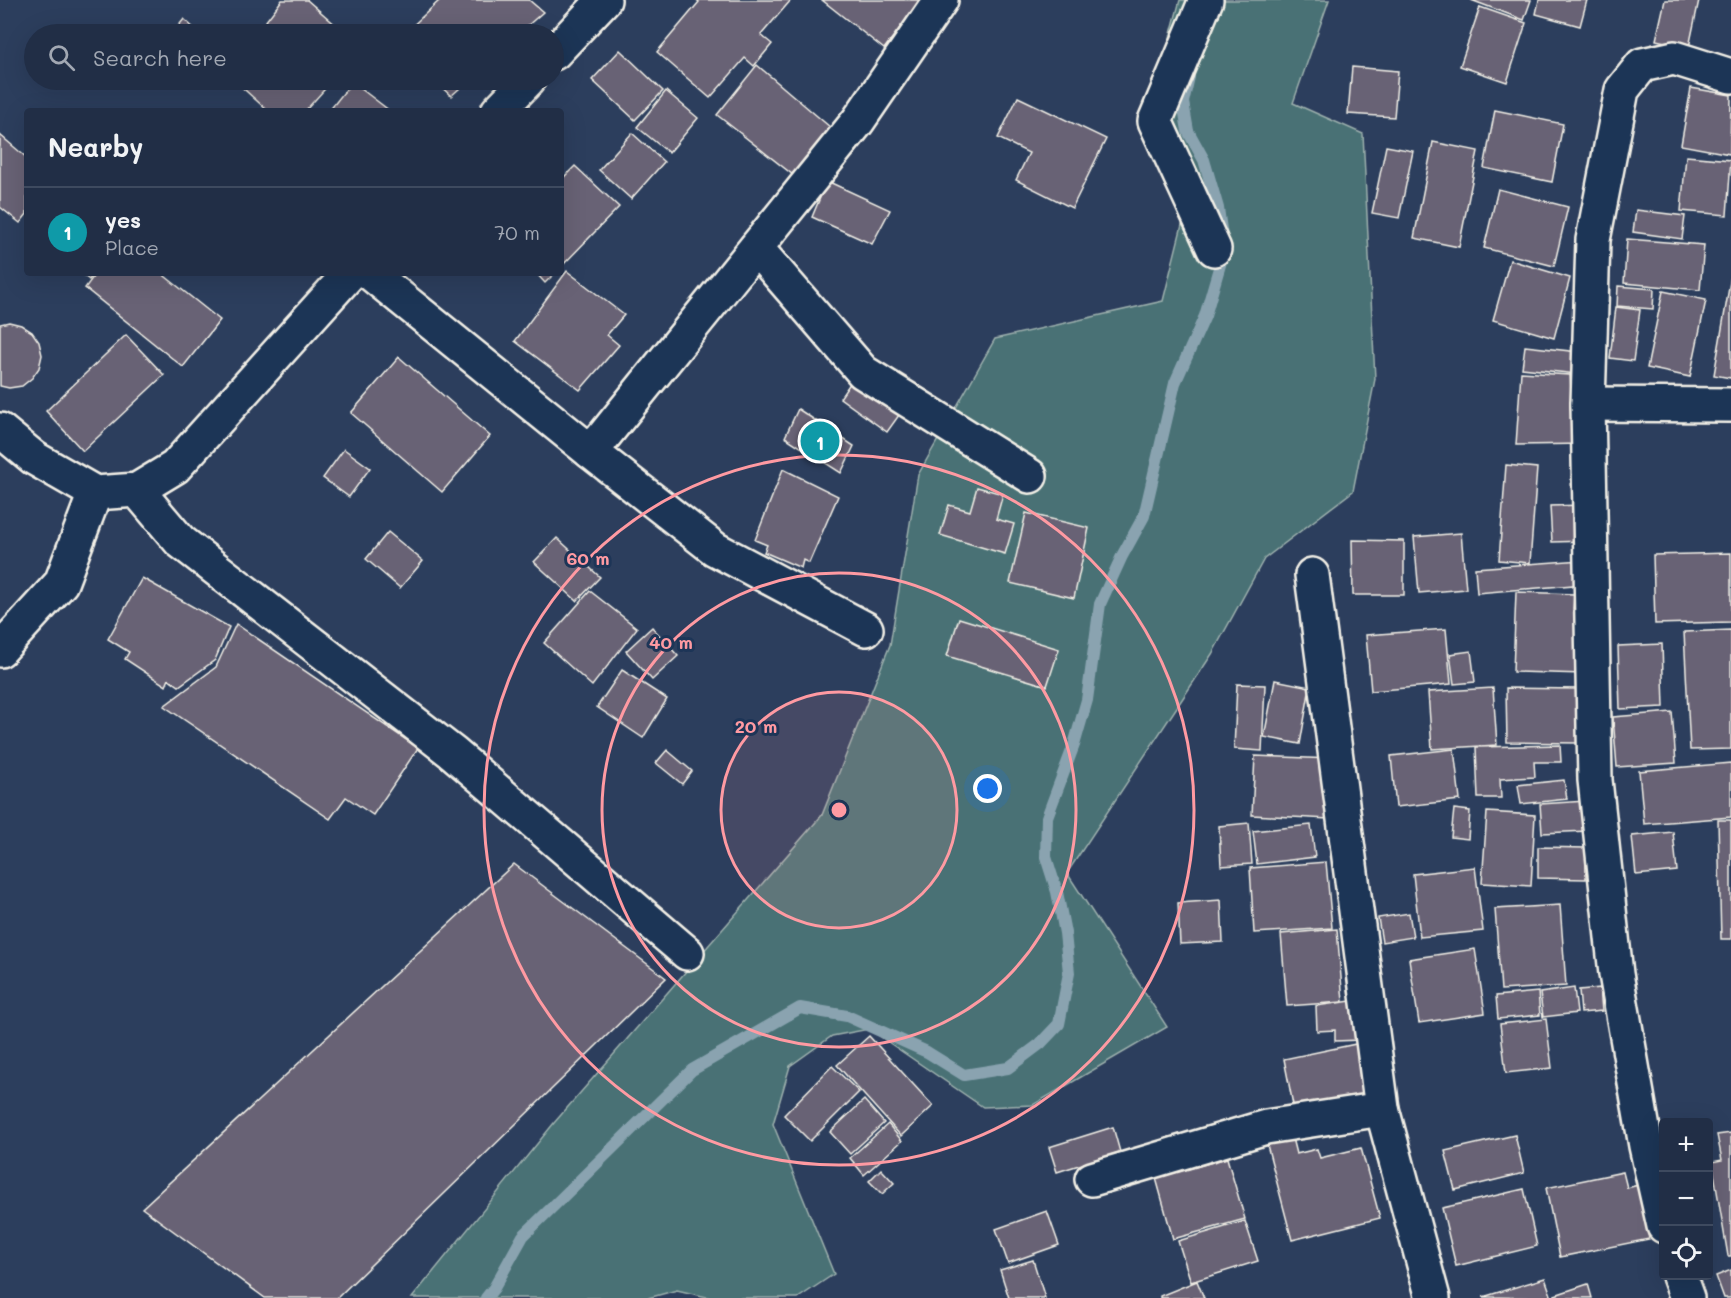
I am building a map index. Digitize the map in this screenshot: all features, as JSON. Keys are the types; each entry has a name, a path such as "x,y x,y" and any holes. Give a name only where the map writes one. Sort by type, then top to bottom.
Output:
{"street":[{"path":"564,42 604,0"},
{"path":"591,452 858,121 941,0"},
{"path":"1206,0 1155,121 1214,249"},
{"path":"1659,1204 1646,1146 1616,974 1596,780 1588,404 1593,240 1622,90 1642,65 1674,58 1731,76"},
{"path":"501,108 518,90"},
{"path":"756,248 863,372 1030,476"},
{"path":"0,430 34,459 95,493 137,490 175,467 347,276"},
{"path":"373,276 715,549 866,628"},
{"path":"1588,404 1731,405"},
{"path":"137,490 180,541 453,753 687,953"},
{"path":"0,650 61,583 95,493"},
{"path":"1312,575 1382,1109 1433,1298"},
{"path":"1092,1179 1266,1127 1382,1109"},
{"path":"1681,1280 1686,1298"}],"green space":[{"path":"1180,0 1329,0 1293,103 1363,134 1375,379 1353,491 1264,559 1212,654 1067,873 1167,1027 1033,1105 983,1107 869,1029 832,1036 790,1066 773,1124 834,1274 798,1298 711,1298 677,1290 648,1298 412,1298 554,1123 822,815 890,645 918,475 995,339 1163,301 1193,181 1152,105"}],"building":[{"path":"282,0 307,0 335,24 264,24"},
{"path":"440,0 529,0 543,12 529,24 415,24"},
{"path":"697,0 791,0 761,35 772,44 754,66 745,58 710,98 657,52 699,2"},
{"path":"822,0 918,0 920,1 884,49"},
{"path":"1471,0 1531,0 1524,20"},
{"path":"1539,0 1587,0 1580,26 1536,14"},
{"path":"1665,0 1699,0 1689,47 1656,40"},
{"path":"1480,7 1526,23 1507,82 1460,66"},
{"path":"184,19 189,24 180,24"},
{"path":"620,50 663,91 635,120 592,80"},
{"path":"757,65 837,133 797,178 717,115"},
{"path":"1352,67 1398,71 1394,117 1348,114"},
{"path":"1691,88 1731,95 1730,154 1681,145"},
{"path":"245,90 324,90 308,108 265,108"},
{"path":"346,90 362,90 386,108 331,108"},
{"path":"445,90 458,90 451,96"},
{"path":"666,91 698,118 669,153 637,127"},
{"path":"1018,97 1106,139 1072,208 1016,180 1029,153 998,138"},
{"path":"1495,110 1563,124 1552,182 1484,168"},
{"path":"632,133 664,162 631,199 599,170"},
{"path":"0,135 24,155 24,218 20,223 0,207"},
{"path":"1433,142 1478,151 1459,247 1414,238"},
{"path":"1386,146 1413,151 1399,218 1372,213"},
{"path":"1686,156 1731,160 1727,215 1681,211"},
{"path":"575,166 619,207 564,264 564,177"},
{"path":"827,181 890,210 872,244 812,217"},
{"path":"1498,189 1568,207 1554,266 1484,248"},
{"path":"1636,210 1685,216 1682,239 1633,232"},
{"path":"1627,239 1704,245 1700,290 1624,283"},
{"path":"1510,260 1570,278 1554,338 1493,320"},
{"path":"567,271 624,315 607,335 619,345 580,390 515,341"},
{"path":"94,276 165,276 220,320 183,367 85,288"},
{"path":"539,276 552,276 545,283"},
{"path":"1731,276 1731,378 1714,375"},
{"path":"1618,286 1654,289 1653,309 1617,306"},
{"path":"1663,291 1706,300 1690,377 1647,368"},
{"path":"1616,307 1640,310 1633,361 1610,358"},
{"path":"9,322 21,325 32,332 39,342 42,355 39,368 32,378 22,386 9,388 0,386 0,324"},
{"path":"126,335 164,375 83,451 46,411"},
{"path":"1525,346 1588,353 1586,375 1522,368"},
{"path":"399,357 490,436 442,492 351,413"},
{"path":"1521,372 1570,375 1572,405 1585,444 1516,445"},
{"path":"855,376 902,411 887,432 840,398"},
{"path":"798,409 854,446 841,473 785,437"},
{"path":"344,449 370,468 349,497 323,478"},
{"path":"1506,465 1537,468 1530,563 1499,560"},
{"path":"783,469 838,496 809,563 803,560 801,568 764,552 767,545 755,540"},
{"path":"977,487 1003,494 996,519 1014,524 1005,554 940,535 949,505 970,511"},
{"path":"1583,505 1585,541 1552,542 1550,506"},
{"path":"1026,513 1089,528 1074,598 1010,583"},
{"path":"388,532 423,561 400,588 366,559"},
{"path":"1461,533 1466,589 1419,593 1414,537"},
{"path":"557,538 600,577 577,601 534,562"},
{"path":"1352,540 1404,541 1404,595 1353,595"},
{"path":"1731,553 1731,622 1655,624 1653,555"},
{"path":"1582,560 1585,584 1477,593 1475,568"},
{"path":"142,578 229,627 215,660 179,686 169,679 166,686 125,659 129,652 108,639"},
{"path":"590,591 637,628 592,686 544,643"},
{"path":"1516,592 1574,594 1573,609 1586,609 1584,674 1513,672"},
{"path":"959,618 1059,649 1047,686 947,656"},
{"path":"236,624 418,748 373,815 346,797 330,819 164,706 216,667"},
{"path":"652,627 678,656 652,680 626,651"},
{"path":"1446,629 1451,684 1371,691 1366,635"},
{"path":"1731,630 1731,749 1690,750 1684,632"},
{"path":"1662,644 1664,707 1620,709 1618,646"},
{"path":"1471,651 1475,682 1454,684 1450,654"},
{"path":"622,670 667,699 643,738 597,707"},
{"path":"1275,680 1310,687 1300,744 1264,737"},
{"path":"1237,684 1265,685 1262,751 1234,749"},
{"path":"1493,688 1497,745 1432,749 1428,692"},
{"path":"1506,688 1580,689 1579,743 1507,742"},
{"path":"1672,712 1676,763 1617,767 1613,717"},
{"path":"1560,745 1561,762 1534,762 1535,777 1500,779 1501,798 1478,798 1476,747"},
{"path":"1454,749 1460,800 1396,807 1391,756"},
{"path":"667,750 692,771 682,784 656,763"},
{"path":"1255,756 1332,759 1329,819 1252,815"},
{"path":"1731,763 1731,817 1644,824 1639,771"},
{"path":"1564,780 1567,799 1521,804 1518,785"},
{"path":"1586,801 1588,831 1542,833 1540,804"},
{"path":"1454,809 1470,811 1468,839 1451,837"},
{"path":"1487,812 1535,815 1531,886 1482,883"},
{"path":"1718,820 1731,820 1731,939 1721,939"},
{"path":"1249,823 1252,864 1221,866 1219,826"},
{"path":"1311,825 1315,857 1257,864 1253,831"},
{"path":"1673,832 1677,871 1636,875 1632,836"},
{"path":"1538,847 1586,848 1586,879 1538,878"},
{"path":"1326,862 1332,928 1254,933 1250,868"},
{"path":"514,864 666,978 337,1298 265,1298 142,1208"},
{"path":"1475,867 1483,931 1420,937 1413,874"},
{"path":"1221,900 1223,942 1180,944 1178,903"},
{"path":"1560,905 1566,986 1501,990 1495,909"},
{"path":"1409,913 1413,937 1382,942 1378,918"},
{"path":"1337,929 1343,1002 1287,1006 1281,934"},
{"path":"1475,949 1485,1013 1419,1023 1409,959"},
{"path":"1574,988 1577,1013 1543,1017 1540,993"},
{"path":"1600,988 1602,1011 1581,1013 1579,990"},
{"path":"1538,992 1540,1015 1498,1019 1496,996"},
{"path":"1358,1000 1361,1040 1335,1041 1335,1030 1317,1031 1316,1006"},
{"path":"1546,1019 1552,1068 1506,1073 1500,1024"},
{"path":"869,1036 933,1106 901,1136 837,1065"},
{"path":"1356,1044 1367,1095 1294,1110 1284,1059"},
{"path":"832,1066 859,1092 810,1141 784,1115"},
{"path":"864,1100 884,1123 850,1154 830,1132"},
{"path":"888,1124 902,1141 864,1175 850,1158"},
{"path":"1113,1127 1120,1152 1057,1172 1049,1147"},
{"path":"1731,1133 1731,1256 1728,1256 1713,1168 1713,1162 1722,1160 1717,1135"},
{"path":"1291,1134 1296,1154 1317,1149 1320,1158 1361,1148 1380,1218 1292,1240 1266,1141"},
{"path":"1515,1135 1524,1173 1455,1190 1445,1151"},
{"path":"1227,1158 1245,1219 1173,1239 1156,1178"},
{"path":"881,1169 894,1183 882,1194 869,1181"},
{"path":"1623,1172 1627,1188 1638,1185 1649,1239 1560,1257 1546,1188"},
{"path":"1524,1189 1537,1246 1456,1266 1442,1208"},
{"path":"1047,1211 1059,1245 1008,1263 996,1229"},
{"path":"1245,1221 1258,1261 1191,1282 1178,1241"},
{"path":"1033,1260 1045,1298 1009,1298 1000,1270"},
{"path":"1731,1270 1731,1298 1724,1298 1716,1276"},
{"path":"1545,1278 1552,1298 1483,1297"},
{"path":"1197,1281 1204,1298 1160,1298 1160,1296"},
{"path":"1588,1284 1592,1298 1557,1298 1555,1295"}],"waterway":[{"path":"486,1298 523,1236 692,1070 800,1008 847,1016 927,1052 964,1075 1008,1068 1040,1044 1059,1024 1069,973 1065,933 1057,892 1046,857 1047,817 1074,745 1087,700 1100,604 1144,516 1175,383 1205,316 1224,251 1218,208 1204,160 1188,131 1183,102 1189,77"}],"place":[{"name":"yes","path":"820,441"}]}
